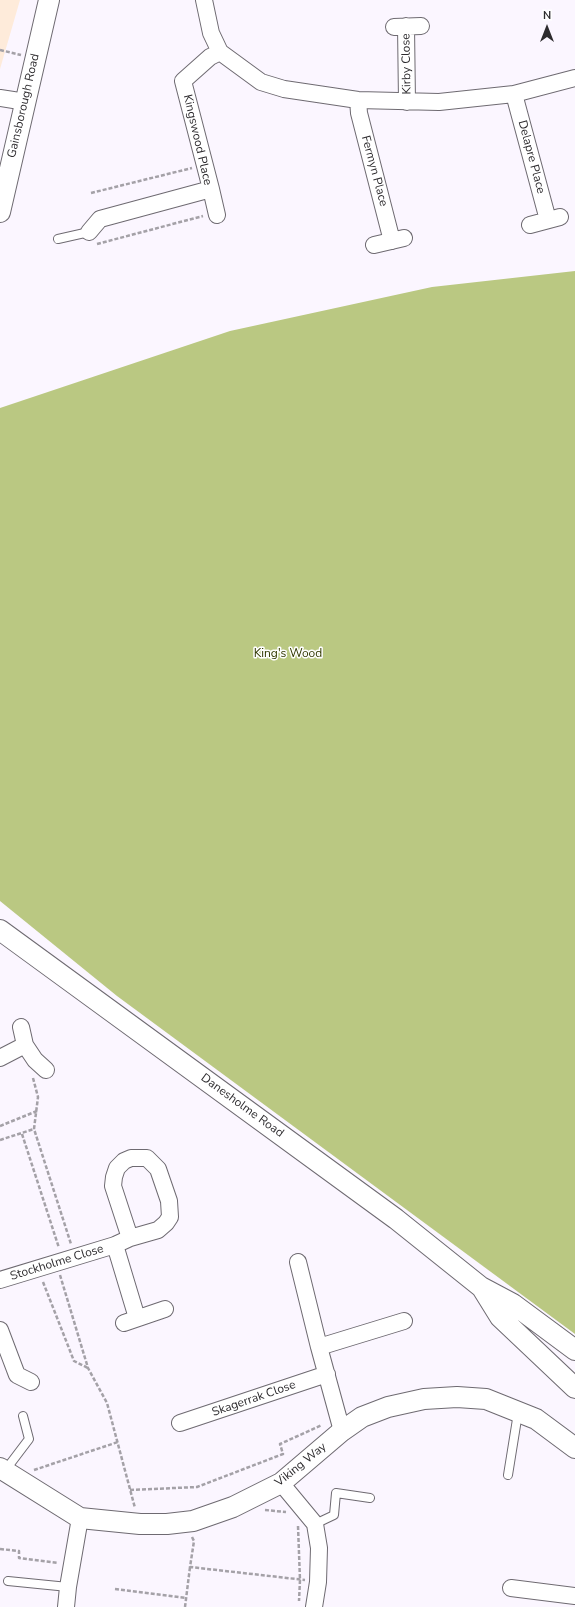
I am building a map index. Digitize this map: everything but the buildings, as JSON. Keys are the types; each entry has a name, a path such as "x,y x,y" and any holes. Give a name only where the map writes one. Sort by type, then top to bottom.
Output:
{"street":[{"name":"Gainsborough Road","path":"0,212 49,0"},
{"path":"204,0 211,33 220,52 261,82 284,89 358,100 439,102 514,94 575,78"},
{"name":"Kirby Close","path":"407,26 408,102"},
{"name":"Kingswood Place","path":"91,238 100,219 211,190 183,81 210,57 220,52"},
{"name":"Delapre Place","path":"514,94 554,219 530,225"},
{"path":"0,98 26,102"},
{"name":"Fermyn Place","path":"358,100 359,113 398,239 374,245"},
{"path":"211,190 217,213"},
{"name":"Danesholme Road","path":"0,930 396,1219 481,1287 513,1304 575,1350"},
{"path":"21,1027 25,1045 40,1065"},
{"path":"0,1058 25,1045"},
{"name":"Stockholme Close","path":"0,1280 65,1261 115,1245 130,1238 158,1230 170,1217 169,1201 158,1168 153,1162 146,1158 131,1158 124,1161 117,1168 114,1177 113,1186 130,1238"},
{"name":"Stockholme Close","path":"115,1245 131,1320 166,1309"},
{"path":"298,1262 340,1424"},
{"name":"Danesholme Road","path":"481,1287 500,1317 575,1388"},
{"path":"319,1347 404,1321"},
{"path":"0,1330 17,1375 31,1382"},
{"name":"Skagerrak Close","path":"180,1424 328,1374"},
{"name":"Viking Way","path":"8,1474 80,1518 140,1524 167,1524 193,1520 233,1507 281,1483 340,1424 388,1407 424,1399 457,1396 486,1399 518,1410 553,1429 575,1448"},
{"path":"281,1483 306,1517 319,1548 318,1582 314,1607"},
{"path":"66,1607 80,1518"},
{"path":"511,1588 575,1596"}],"lane":[{"path":"58,239 91,238"},
{"path":"508,1475 518,1410"},
{"path":"8,1474 29,1439 22,1416"},
{"path":"306,1517 334,1515 336,1493 370,1498"},
{"path":"8,1580 68,1587"}],"path":[{"path":"0,50 15,54"},
{"path":"91,193 204,164"},
{"path":"91,238 217,213"},
{"path":"40,1065 33,1081 38,1097 34,1129 88,1368 107,1404 140,1524"},
{"path":"0,1126 37,1111"},
{"path":"0,1140 34,1129"},
{"path":"22,1134 65,1261"},
{"path":"38,1269 74,1361 88,1368"},
{"path":"130,1490 197,1487 283,1454 280,1444 340,1424"},
{"path":"8,1474 26,1472 118,1442"},
{"path":"262,1510 306,1517 299,1607"},
{"path":"185,1607 194,1541 191,1536 198,1534"},
{"path":"0,1549 19,1551 19,1558 72,1565"},
{"path":"190,1568 318,1582"},
{"path":"115,1589 186,1598"}],"shaded area":[{"path":"0,0 20,0 0,69"}],"green space":[{"name":"King's Wood","path":"575,271 575,1334 117,996 0,901 0,408 230,331 432,287"}]}
